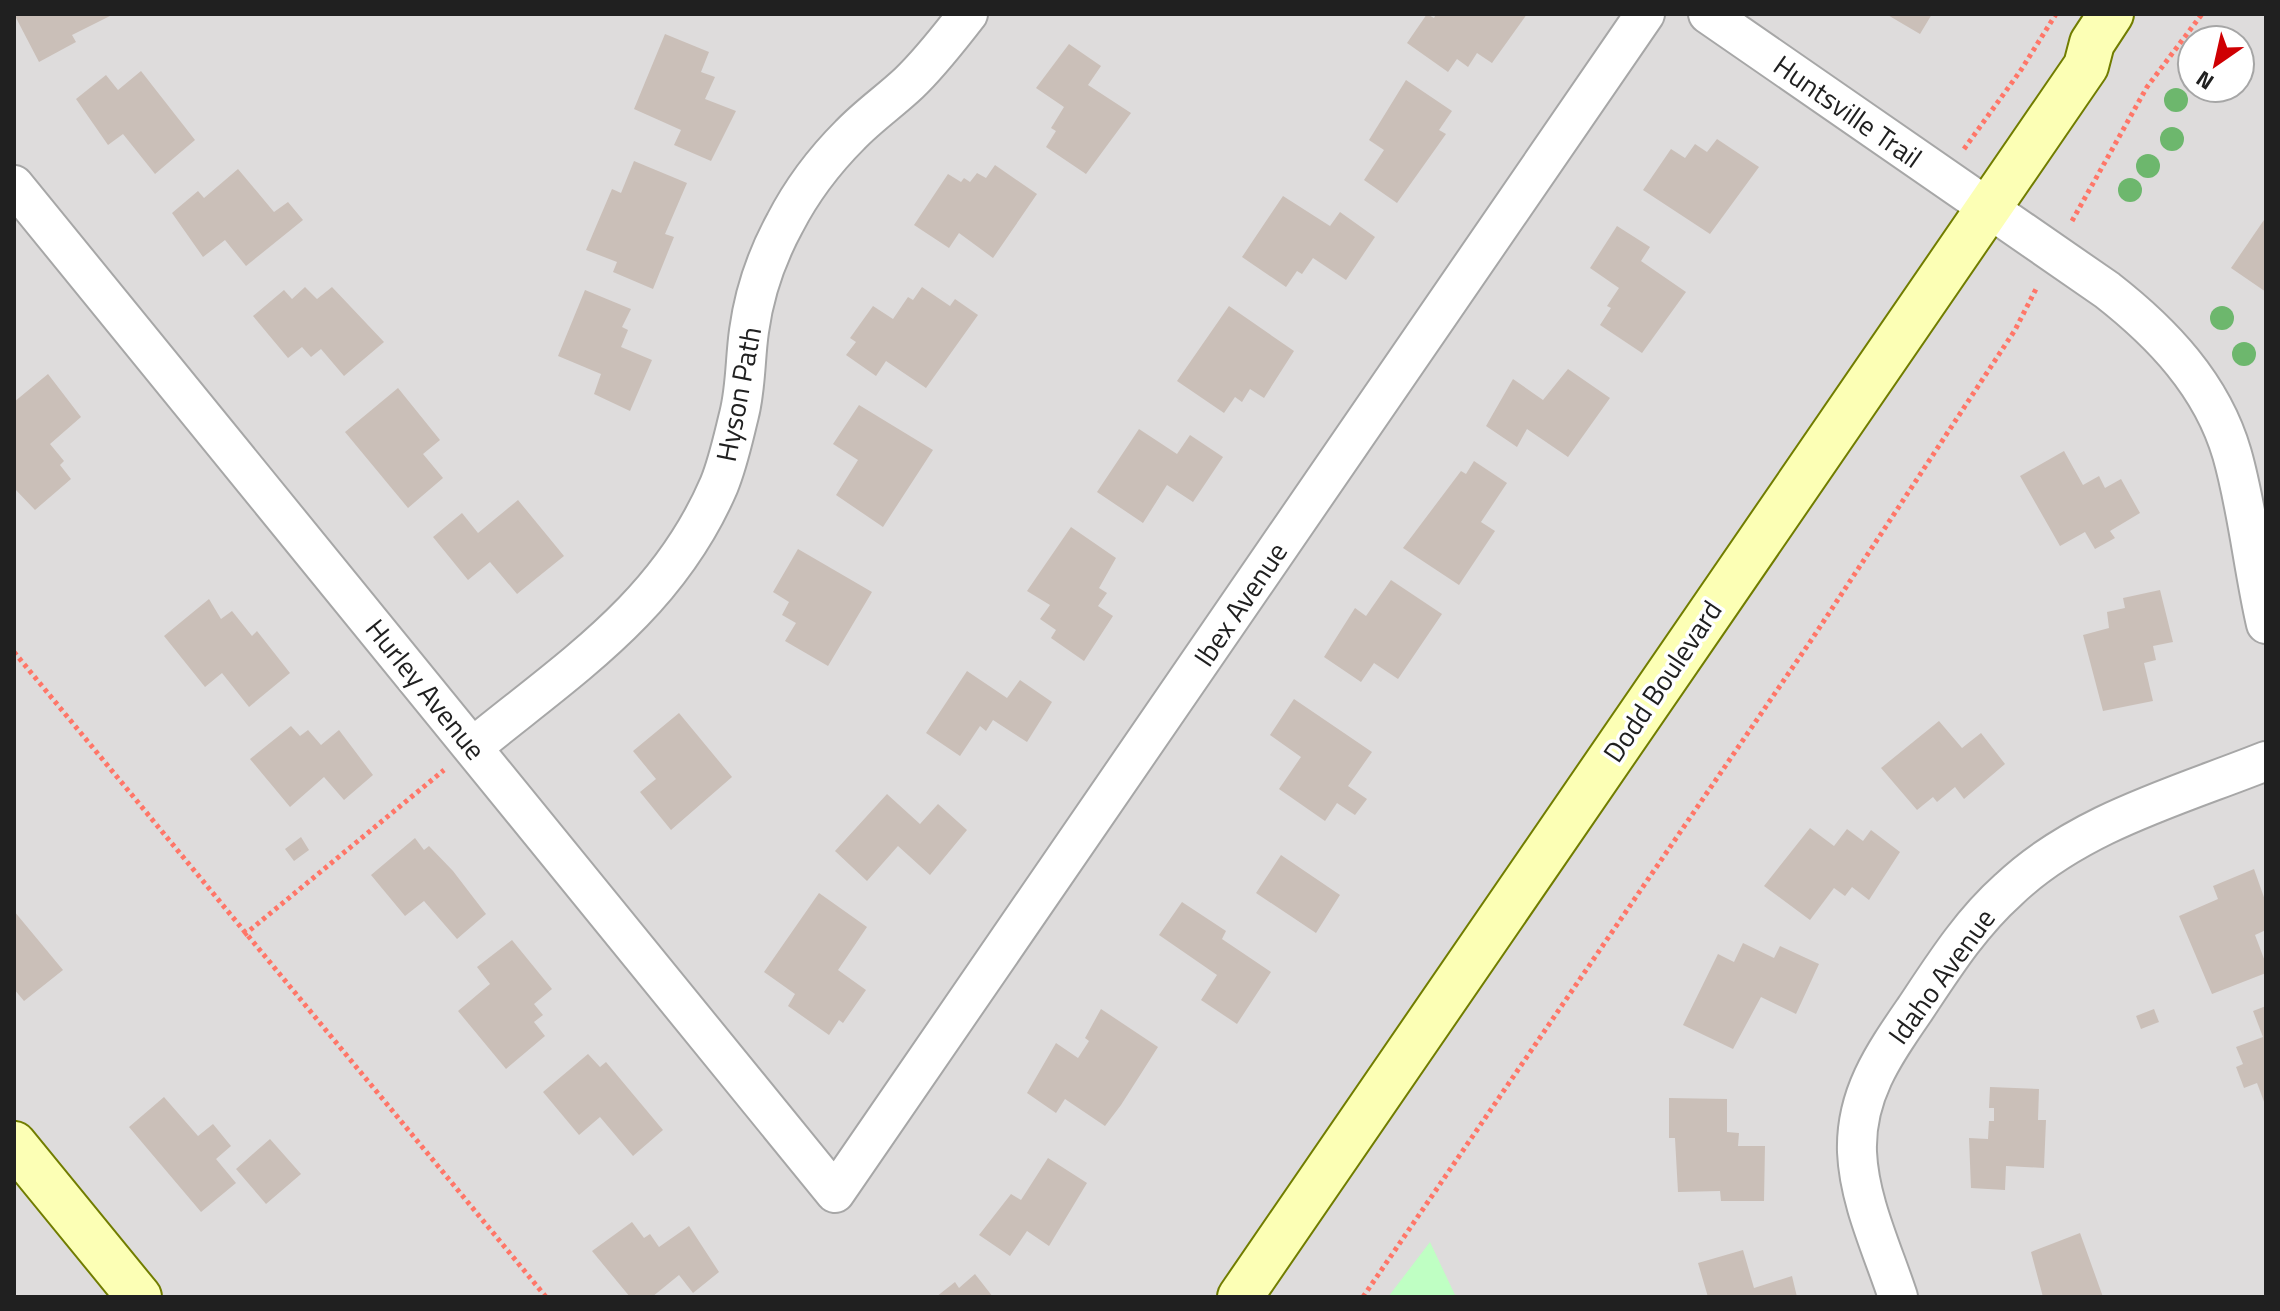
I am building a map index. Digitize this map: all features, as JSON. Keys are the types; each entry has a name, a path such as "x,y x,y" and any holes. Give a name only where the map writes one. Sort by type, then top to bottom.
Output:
{"main road":[{"name":"Dodd Boulevard","path":"1240,1297 2086,66 2092,43 2111,14"},
{"name":"Dodd Boulevard","path":"2086,66 2106,56 2139,14"},
{"path":"18,1158 139,1297"}],"street":[{"name":"Hyson Path","path":"473,747 633,614 684,552 702,522 724,470 741,406 756,296 768,259 784,225 825,162 940,50 968,14"},
{"name":"Ibex Avenue","path":"835,1193 1645,14"},
{"name":"Huntsville Trail","path":"1708,14 2134,311 2182,360 2218,419 2231,451 2266,624"},
{"name":"Hurley Avenue","path":"14,185 835,1193"},
{"name":"Idaho Avenue","path":"1898,1297 1863,1190 1857,1154 1860,1117 1876,1066 1945,965 1988,909 2052,854 2125,816 2266,761"}],"path":[{"path":"1944,177 2021,70 2056,14"},
{"path":"1363,1297 1829,613 2015,330 2147,87 2202,14"},
{"path":"14,652 244,935 546,1297"},
{"path":"244,935 473,747"}],"shaded area":[{"path":"14,14 2266,14 2266,1297 14,1297"}],"green space":[{"path":"1430,1242 1456,1297 1388,1297"}],"building":[{"path":"14,14 114,14 72,35 76,42 39,62"},
{"path":"1427,14 1434,18 1436,14 1527,14 1492,63 1477,53 1468,67 1457,59 1448,72 1407,43"},
{"path":"1886,14 1932,14 1920,34"},
{"path":"665,34 709,52 701,72 715,77 705,99 736,111 711,161 674,145 681,130 634,109"},
{"path":"1069,44 1101,66 1088,85 1131,113 1086,174 1046,147 1056,131 1051,128 1064,107 1036,88"},
{"path":"141,71 195,140 155,174 123,134 108,145 76,99 106,75 118,90"},
{"path":"1406,80 1452,111 1439,130 1446,134 1397,203 1364,180 1384,150 1369,140"},
{"path":"1717,139 1759,167 1710,234 1643,190 1671,149 1685,158 1695,144 1707,152"},
{"path":"634,161 687,183 665,234 674,237 653,289 613,272 617,262 586,250 612,189 621,193"},
{"path":"995,165 1037,194 993,258 959,233 949,248 914,225 948,174 961,182 964,178 970,182 977,173 986,178"},
{"path":"238,169 274,212 288,202 303,220 246,266 225,240 203,257 172,213 198,191 204,198"},
{"path":"1283,196 1330,226 1340,212 1375,237 1346,280 1313,258 1302,274 1297,271 1286,287 1242,257"},
{"path":"2266,217 2266,292 2231,268"},
{"path":"1617,226 1650,247 1641,261 1686,292 1642,353 1600,325 1611,308 1607,306 1619,288 1590,268"},
{"path":"305,287 317,299 332,287 384,342 344,376 321,349 311,357 302,347 288,358 253,316 284,290 292,299"},
{"path":"922,287 950,306 955,299 978,315 926,388 886,361 876,376 846,355 856,342 850,338 873,306 893,319 908,297 913,300"},
{"path":"585,290 631,309 622,327 628,330 621,347 652,360 630,411 594,394 601,374 558,356"},
{"path":"1229,306 1294,351 1264,398 1250,389 1242,402 1235,397 1224,413 1177,381"},
{"path":"1568,369 1610,398 1568,457 1527,429 1517,447 1486,426 1513,379 1543,400"},
{"path":"48,374 81,417 50,444 64,461 60,465 71,479 35,510 14,488 14,402"},
{"path":"398,388 440,440 423,454 443,478 408,508 345,432"},
{"path":"859,405 933,450 883,527 836,495 858,460 833,444"},
{"path":"1139,429 1177,454 1190,435 1223,457 1193,502 1167,485 1143,523 1097,492"},
{"path":"2064,451 2083,485 2099,476 2105,488 2121,479 2140,513 2110,531 2115,538 2095,549 2085,532 2060,546 2020,476"},
{"path":"1474,461 1507,483 1481,522 1495,531 1459,585 1403,548 1461,471 1466,474"},
{"path":"518,500 564,556 517,594 490,562 468,580 433,537 462,513 478,533"},
{"path":"1071,527 1116,558 1099,588 1107,593 1098,606 1113,616 1084,661 1051,638 1056,630 1040,619 1050,605 1027,591"},
{"path":"798,549 872,592 828,666 785,641 796,623 782,615 789,602 773,592"},
{"path":"1391,580 1442,614 1398,679 1374,663 1361,682 1324,657 1355,608 1366,616"},
{"path":"2160,590 2173,642 2153,646 2156,660 2144,663 2153,701 2103,711 2083,635 2109,628 2107,612 2125,608 2123,598"},
{"path":"209,599 221,619 232,611 252,636 257,631 290,673 249,707 222,673 205,687 164,636"},
{"path":"967,671 1007,698 1020,680 1052,702 1027,742 993,720 986,731 980,726 960,756 926,733"},
{"path":"1294,699 1372,752 1348,786 1367,799 1355,815 1337,803 1325,821 1279,789 1301,757 1270,735"},
{"path":"679,713 732,777 671,830 640,792 656,779 633,751"},
{"path":"1939,721 1962,748 1981,733 2005,764 1964,799 1955,787 1937,802 1933,797 1917,810 1881,768"},
{"path":"291,726 300,736 308,730 321,745 339,730 373,775 344,800 324,777 290,807 250,759"},
{"path":"887,794 920,824 938,804 967,830 930,875 898,846 867,881 835,851"},
{"path":"1810,828 1834,846 1847,829 1863,841 1871,830 1900,852 1869,900 1852,887 1845,896 1834,888 1810,920 1764,886"},
{"path":"301,837 309,850 294,861 285,849"},
{"path":"415,838 424,850 429,846 453,871 486,914 457,939 424,901 405,916 371,875"},
{"path":"1281,855 1340,895 1316,933 1256,893"},
{"path":"2254,869 2266,903 2266,930 2255,935 2266,964 2266,973 2212,994 2179,916 2218,899 2213,886"},
{"path":"819,893 867,927 838,970 866,990 843,1023 839,1020 829,1035 788,1006 795,994 764,972"},
{"path":"1182,902 1226,931 1222,939 1271,972 1237,1024 1201,1000 1217,975 1159,935"},
{"path":"14,911 63,970 24,1001 14,989"},
{"path":"512,940 552,989 534,1004 543,1015 534,1022 545,1036 506,1069 458,1011 490,984 477,967"},
{"path":"1743,943 1774,958 1780,946 1819,964 1796,1014 1761,997 1733,1049 1683,1025 1718,954 1734,962"},
{"path":"2266,1006 2266,1107 2257,1083 2244,1088 2236,1067 2243,1064 2236,1047 2263,1037 2253,1011"},
{"path":"1101,1009 1158,1047 1105,1126 1065,1099 1056,1113 1027,1093 1056,1043 1078,1058 1089,1041 1085,1038"},
{"path":"2154,1009 2159,1022 2141,1029 2136,1016"},
{"path":"588,1054 600,1067 606,1062 663,1130 633,1156 600,1117 579,1135 543,1092"},
{"path":"1990,1087 2039,1089 2038,1120 2046,1120 2044,1168 2006,1166 2005,1190 1971,1188 1969,1138 1988,1139 1989,1121 1994,1121 1994,1108 1989,1108"},
{"path":"164,1097 198,1136 213,1124 231,1146 216,1159 236,1183 201,1212 129,1127"},
{"path":"1669,1098 1727,1099 1727,1132 1739,1133 1738,1146 1765,1146 1764,1201 1721,1201 1720,1191 1678,1192 1675,1138 1669,1138"},
{"path":"270,1139 301,1174 266,1204 236,1169"},
{"path":"1048,1158 1087,1183 1049,1246 1027,1231 1010,1256 979,1235 1011,1194 1021,1200"},
{"path":"632,1222 644,1238 650,1234 659,1247 689,1226 719,1272 693,1293 679,1275 652,1297 630,1297 592,1251"},
{"path":"2080,1233 2103,1297 2043,1297 2031,1252"},
{"path":"1743,1250 1754,1288 1792,1276 1797,1297 1708,1297 1698,1263"},
{"path":"975,1274 993,1297 936,1297 955,1282 959,1288"}]}
